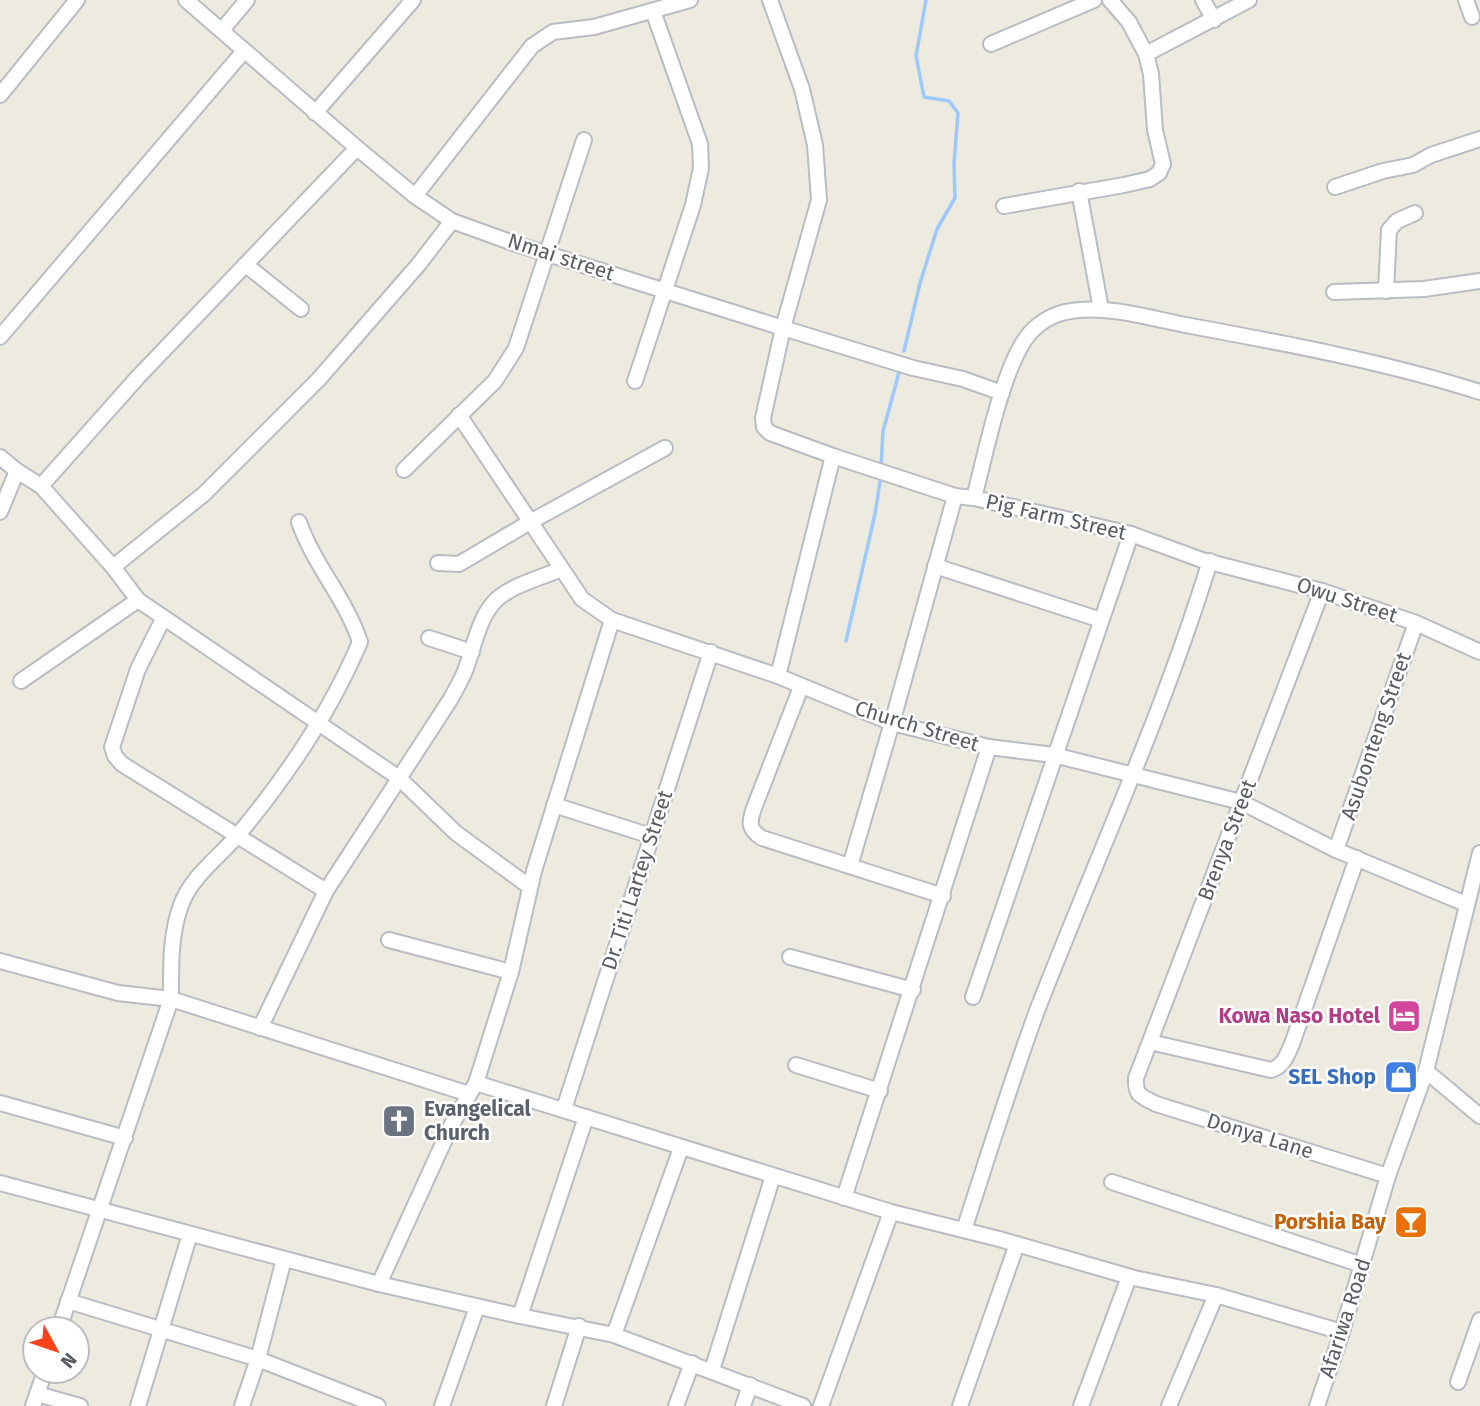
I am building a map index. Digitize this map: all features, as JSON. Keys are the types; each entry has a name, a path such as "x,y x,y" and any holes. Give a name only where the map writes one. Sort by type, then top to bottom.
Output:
{"street":[{"path":"0,95 77,0"},
{"name":"Nmai street","path":"186,0 357,148 415,196 452,221 783,328 913,368 963,379 1002,393"},
{"path":"222,30 247,0"},
{"path":"315,113 413,0"},
{"path":"415,196 532,46 553,32 594,27 690,0"},
{"path":"770,0 802,89 815,145 819,200 783,328 763,418 764,427 770,433 832,456 955,496 974,498"},
{"path":"991,44 1094,0"},
{"path":"1004,206 1150,179 1159,173 1163,164 1155,130 1151,74 1146,54 1129,22 1110,0"},
{"path":"1203,0 1214,20"},
{"path":"1146,54 1249,0"},
{"path":"1466,0 1472,17"},
{"path":"635,380 693,205 701,168 700,144 653,10"},
{"path":"0,337 244,51"},
{"path":"1335,187 1383,171 1413,165 1431,155 1480,138"},
{"path":"404,470 495,382 516,348 584,140"},
{"path":"41,486 138,377 357,148"},
{"path":"1079,191 1101,309"},
{"path":"1386,291 1389,230 1397,221 1415,213"},
{"path":"113,567 204,494 318,379 419,264 452,221"},
{"path":"246,265 301,309"},
{"path":"1334,292 1424,289 1480,281"},
{"name":"Pig Farm Street","path":"1210,561 1131,534 974,498 1015,355 1030,333 1049,317 1069,311 1101,309 1335,354 1480,391"},
{"name":"Church Street","path":"459,415 582,599 612,620 778,676 892,723 989,747 1054,755 1241,802 1336,850 1466,904"},
{"path":"438,563 459,564 665,448"},
{"path":"778,676 832,456"},
{"path":"0,457 41,486 113,567 138,600 399,778 456,833 530,887"},
{"path":"0,512 18,471"},
{"path":"850,866 955,496"},
{"path":"64,1315 171,999 172,945 181,904 191,886 238,835 289,769 320,723 347,674 360,642 356,628 315,560 299,522"},
{"path":"973,996 1131,534"},
{"path":"964,1230 1038,1010 1133,776 1192,618 1210,561"},
{"name":"Owu Street","path":"1210,561 1322,591 1416,623 1480,652"},
{"path":"935,566 1101,620"},
{"path":"260,1028 326,891 450,700 472,652 478,630 497,599 561,569"},
{"name":"Brenya Street","path":"1136,1090 1136,1078 1322,591"},
{"path":"21,681 138,600"},
{"path":"163,619 138,669 111,747 115,757 122,764 326,891"},
{"path":"379,1284 451,1126 473,1088 511,972 530,887 612,620"},
{"name":"Asubonteng Street","path":"1336,850 1416,623"},
{"path":"429,638 472,652"},
{"name":"Dr. Titi Lartey Street","path":"564,1109 711,652"},
{"path":"801,687 749,824 752,832 762,838 943,896"},
{"path":"844,1198 989,747"},
{"path":"554,805 651,836"},
{"name":"Afariwa Road","path":"1317,1406 1342,1332 1388,1175 1426,1071 1466,904 1478,871 1480,853"},
{"path":"1150,1042 1271,1070 1278,1068 1284,1062 1292,1044 1357,858"},
{"path":"390,940 511,972"},
{"path":"790,957 913,990"},
{"path":"0,961 118,993 171,999 260,1028 473,1088 564,1109 891,1212 1017,1244 1129,1277 1216,1295 1342,1332"},
{"path":"796,1065 880,1091"},
{"path":"1426,1071 1480,1116"},
{"name":"Donya Lane","path":"1136,1090 1156,1104 1388,1175"},
{"path":"0,1103 125,1138"},
{"path":"520,1316 586,1117"},
{"path":"614,1335 681,1148"},
{"path":"712,1370 773,1177"},
{"path":"1112,1182 1362,1265"},
{"path":"0,1183 379,1284 614,1335 803,1406"},
{"path":"821,1406 891,1212"},
{"path":"138,1406 190,1234"},
{"path":"960,1406 1017,1244"},
{"path":"242,1406 258,1359 284,1259"},
{"path":"1081,1406 1129,1277"},
{"path":"1169,1406 1216,1295"},
{"path":"68,1301 258,1359 378,1406"},
{"path":"442,1406 477,1307"},
{"path":"1458,1382 1480,1320"},
{"path":"554,1406 579,1326"},
{"path":"676,1406 692,1363"},
{"path":"743,1406 750,1385"},
{"path":"35,1400 80,1406"}],"waterway":[{"path":"904,351 920,283 937,229 955,198 954,164 958,113 949,101 924,97 916,56 926,0"},
{"path":"881,466 883,431 900,369"},
{"path":"846,641 875,514 881,475"}],"place":[{"name":"Kowa Naso Hotel","path":"1404,1016"},
{"name":"SEL Shop","path":"1401,1077"},
{"name":"Evangelical Church","path":"399,1121"},
{"name":"Porshia Bay","path":"1411,1222"}]}
